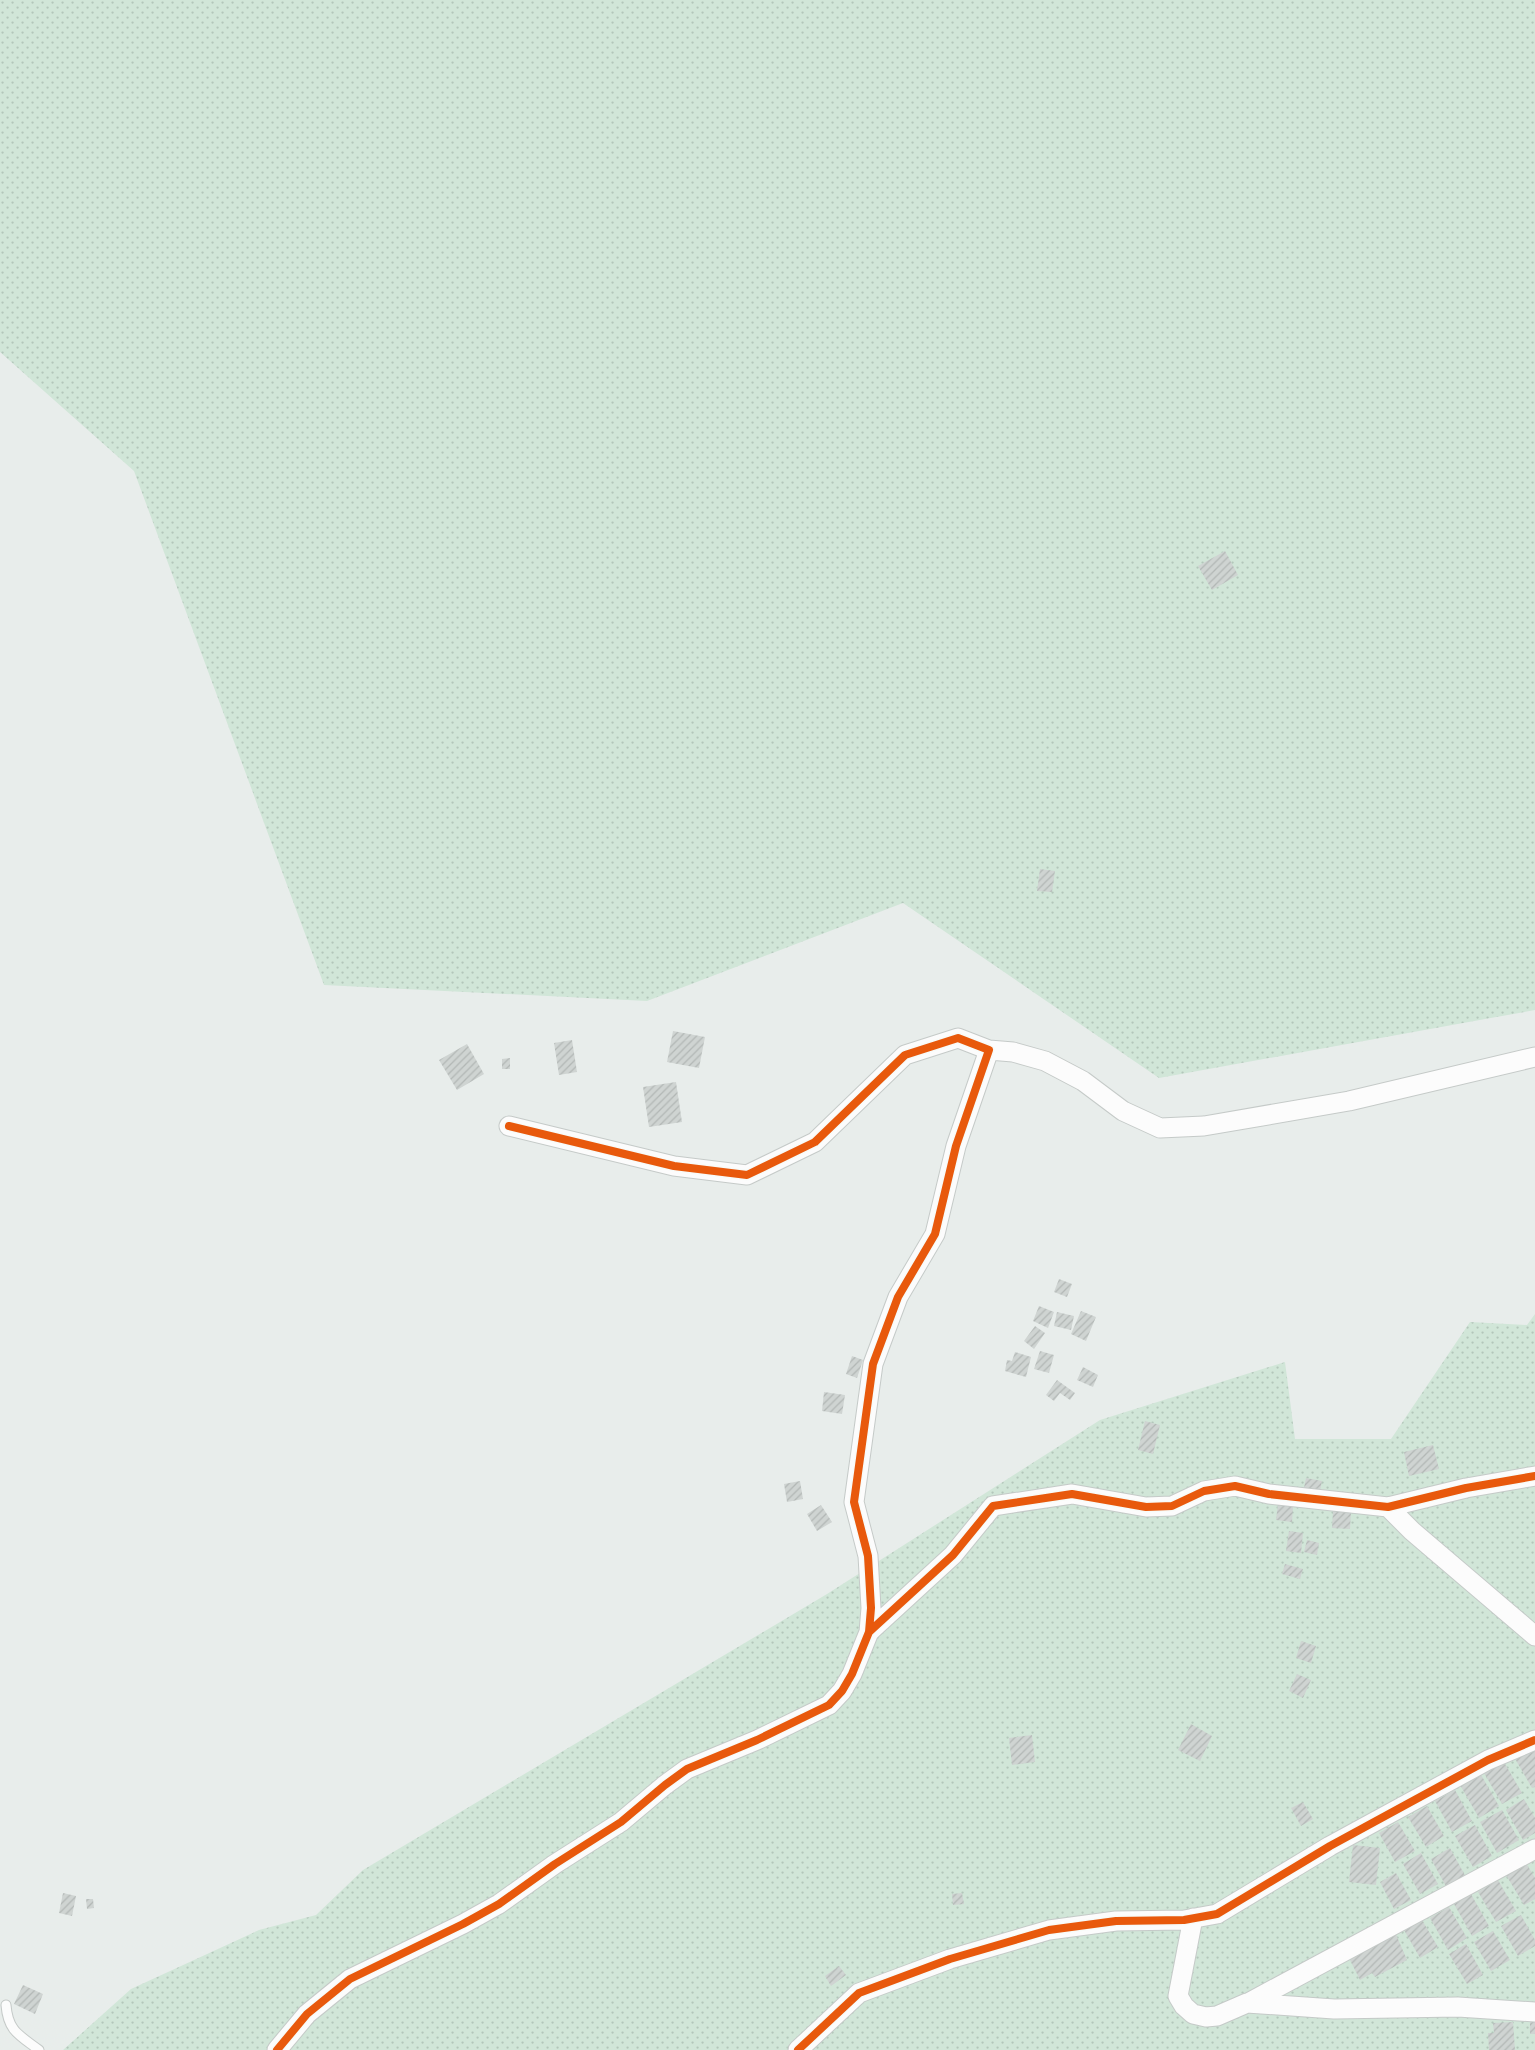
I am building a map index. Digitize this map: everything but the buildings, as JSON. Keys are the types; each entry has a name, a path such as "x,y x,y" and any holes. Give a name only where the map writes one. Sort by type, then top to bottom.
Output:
{"street":[{"path":"509,1126 674,1166 747,1176 814,1142 905,1056 958,1038 988,1050 1013,1052 1046,1061 1083,1081 1123,1111 1160,1128 1204,1126 1348,1101 1535,1057"},
{"path":"277,2050 307,2014 350,1979 464,1924 499,1904 578,1848 621,1822 665,1784 687,1769 757,1740 829,1705 842,1691 852,1674 869,1632 871,1608 868,1556 854,1502 873,1364 898,1297 935,1234 956,1146 988,1050"},
{"path":"869,1632 954,1555 993,1506 1072,1494 1146,1506 1172,1506 1204,1491 1234,1486 1269,1494 1388,1507 1466,1488 1535,1476"},
{"path":"1388,1507 1535,1636"},
{"path":"798,2050 859,1992 922,1969 1049,1930 1116,1921 1193,1918 1217,1914 1330,1846 1488,1760 1535,1740"},
{"path":"1193,1918 1188,1950 1179,1981 1178,1996 1184,2006 1193,2014 1217,2016 1247,2004 1535,1849"},
{"path":"1247,2004 1334,2009 1458,2007 1535,2012"}],"lane":[{"path":"6,2004 7,2021 17,2034 39,2050"}],"green space":[{"path":"0,0 1535,0 1535,1010 1159,1078 903,903 647,1001 324,985 134,471 0,352"},
{"path":"1535,1314 1535,2050 63,2050 131,1989 259,1930 316,1915 363,1870 827,1594 1100,1420 1285,1362 1295,1439 1391,1439 1470,1322 1527,1325"}],"cycle path":[{"path":"277,2050 307,2014 350,1979 463,1924 499,1904 555,1864 621,1822 687,1769 757,1740 829,1705 842,1691 852,1674 869,1632 871,1608 868,1556 854,1502 873,1364 898,1297 935,1234 956,1146 989,1050 958,1038 905,1055 815,1142 747,1175 674,1166 509,1126"},
{"path":"869,1632 953,1555 993,1506 1072,1494 1146,1507 1172,1506 1204,1491 1235,1486 1269,1494 1388,1507 1466,1488 1535,1476"},
{"path":"798,2050 859,1993 950,1959 1049,1930 1116,1921 1184,1920 1217,1914 1330,1846 1488,1760 1535,1740"}]}
